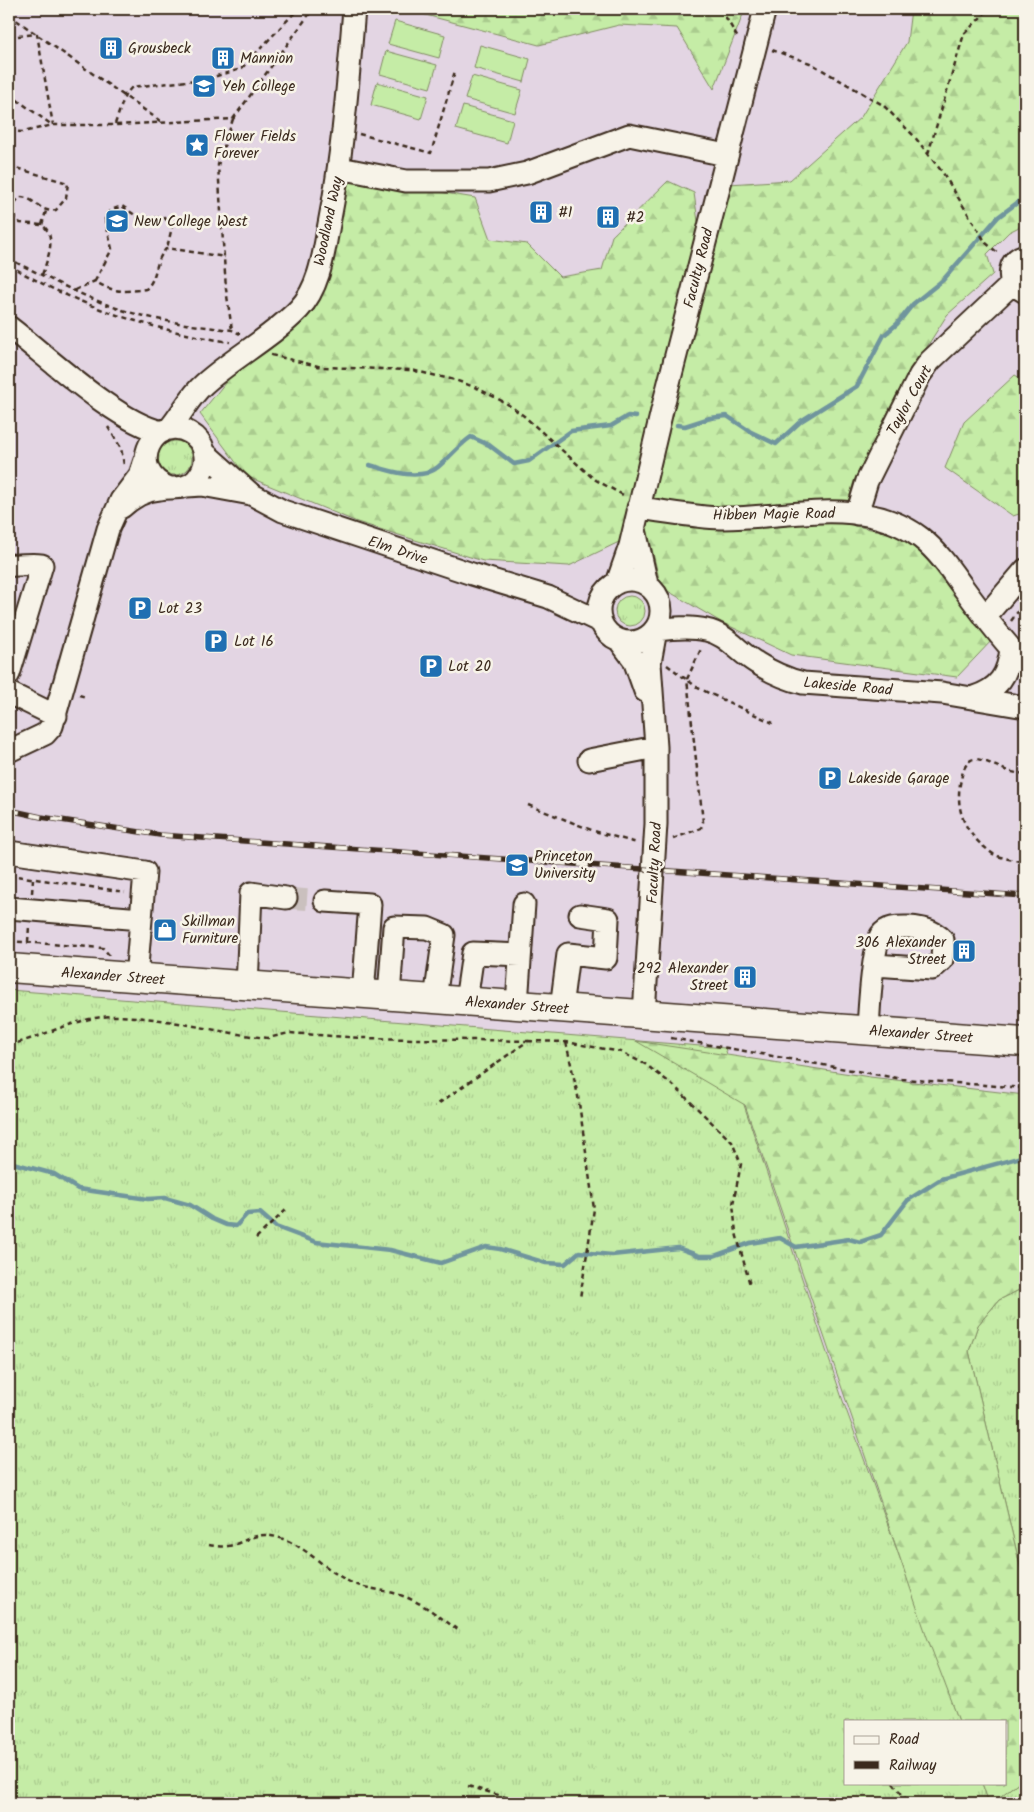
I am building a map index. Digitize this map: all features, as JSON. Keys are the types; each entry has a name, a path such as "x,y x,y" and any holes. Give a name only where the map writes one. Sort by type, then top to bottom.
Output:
{"main road":[{"name":"Alexander Street","path":"9,968 247,987 517,1004 868,1030 1025,1036"}],"street":[{"name":"Woodland Way","path":"166,430 187,402 204,384 255,347 300,308 312,290 322,259 340,168 354,9"},
{"name":"Faculty Road","path":"610,590 633,511 765,9"},
{"path":"340,168 406,181 489,181 527,173 629,135 726,155"},
{"path":"1019,288 1010,278 1012,265 1016,260 1025,255"},
{"name":"Taylor Court","path":"857,514 867,481 920,375 930,361 1019,288"},
{"path":"9,327 106,403 143,426 187,431 200,445 203,470 196,480 178,487 160,484 152,478 146,457 129,428 106,403"},
{"name":"Woodland Way","path":"200,445 193,425 194,406 204,384"},
{"path":"9,751 45,734 56,716 111,520 121,500 140,475 150,442 166,430"},
{"name":"Elm Drive","path":"200,445 251,494 283,511 321,525 548,596 601,622"},
{"name":"Elm Drive","path":"111,520 126,504 141,494 178,487 202,485 251,494"},
{"name":"Faculty Road","path":"633,511 647,584"},
{"name":"Hibben Magie Road","path":"633,511 721,518 825,511 872,516 900,525 921,539 940,558 985,617 1018,656"},
{"path":"9,565 20,566 30,563 42,565 9,674"},
{"path":"985,617 1025,570"},
{"path":"627,580 647,584 654,590 661,606 660,622 656,630 648,637 639,641 619,640 605,630 601,622 600,605 610,590 627,580"},
{"name":"Elm Drive","path":"548,596 610,590"},
{"path":"661,606 706,635"},
{"name":"Lakeside Road","path":"656,630 676,627 734,644 757,663 788,679 803,683 974,697 1025,707"},
{"name":"Faculty Road","path":"644,1014 655,870 656,748 650,663 656,630"},
{"name":"Faculty Road","path":"619,640 634,660 652,712"},
{"path":"974,697 989,692 1000,682 1008,667 1018,656"},
{"path":"9,693 56,716"},
{"path":"589,760 656,748"},
{"path":"9,852 145,872 136,978"},
{"path":"247,987 251,893 286,898"},
{"path":"325,900 370,904 376,995"},
{"path":"517,1004 524,904"},
{"path":"9,908 141,919"},
{"path":"561,1008 568,954 606,958 608,919 580,915"},
{"path":"376,995 394,928 427,928 444,936 435,999"},
{"path":"466,1001 473,953 520,955"},
{"path":"868,1030 875,965"}],"path":[{"path":"114,125 125,95 132,87 206,79 241,69 298,9"},
{"path":"232,330 218,165 232,119 313,9"},
{"path":"721,9 740,42"},
{"path":"928,154 964,34 989,9"},
{"path":"9,15 163,122"},
{"path":"9,37 37,34"},
{"path":"37,34 53,125"},
{"path":"766,48 790,54 810,63 883,105 928,154 986,243"},
{"path":"343,132 352,132 431,153 455,71"},
{"path":"9,94 53,125"},
{"path":"9,131 23,132 53,125 114,125 232,119"},
{"path":"9,166 68,183 66,198 56,210 46,211 26,197 20,197 12,206 11,212 20,223 42,225 48,231 51,239 42,275"},
{"path":"74,290 95,281 112,249 105,219 111,210 122,206 139,218 165,218 172,227 167,248 159,256 154,279 146,289 123,292 106,289 95,281"},
{"path":"42,225 46,211"},
{"path":"167,248 226,257"},
{"path":"9,256 42,275 123,310 178,324 232,330 255,347"},
{"path":"9,265 80,302 149,327 255,347 322,367 411,370 455,380 477,388 506,403 633,511"},
{"path":"673,839 701,828 703,822 687,679 706,635"},
{"path":"662,661 698,688 773,723"},
{"path":"1025,773 1010,773 978,758 972,760 962,771 959,807 963,820 973,838 994,855 1025,862"},
{"path":"528,805 594,831 642,844"},
{"path":"9,875 128,892"},
{"path":"32,894 33,878"},
{"path":"28,942 30,917"},
{"path":"9,941 103,948 111,957"},
{"path":"9,1046 34,1039 75,1022 115,1016 268,1038 289,1033 362,1038 566,1042 621,1052 645,1064 673,1085 732,1142 741,1164 733,1204 738,1238 750,1285"},
{"path":"664,1037 902,1079 1025,1088"},
{"path":"435,1106 528,1041"},
{"path":"566,1042 578,1096 594,1209 580,1298"},
{"path":"256,1238 286,1210"},
{"path":"209,1545 229,1546 247,1538 263,1535 283,1538 301,1546 348,1581 372,1590 402,1595 420,1604 458,1630"},
{"path":"894,1784 909,1803"},
{"path":"468,1786 515,1800 540,1803"}],"shaded area":[{"name":"Princeton University","path":"9,9 1025,9 1025,1803 9,1803"}],"green space":[{"path":"403,9 745,9 714,89 677,28 619,25 539,45"},
{"path":"911,9 1025,9 1025,224 1009,232 987,254 993,274 947,315 897,394 854,481 842,523 903,536 942,575 994,638 957,677 791,655 721,622 661,587 646,524 729,184 790,180 861,117 907,42"},
{"path":"395,21 445,35 439,58 388,44"},
{"path":"480,45 530,59 524,82 474,68"},
{"path":"386,51 437,65 430,88 380,74"},
{"path":"472,76 522,90 515,113 465,99"},
{"path":"377,82 428,96 421,119 371,105"},
{"path":"463,106 513,120 507,143 456,129"},
{"path":"348,177 475,198 490,239 527,244 560,277 602,270 612,236 668,181 694,193 700,236 621,541 569,566 483,561 357,522 246,476 200,414 234,372 301,324"},
{"path":"1015,375 1025,381 1025,512 1013,516 945,468 964,422"},
{"path":"175,441 187,446 192,458 187,470 175,475 163,470 158,458 163,446"},
{"path":"630,596 641,600 645,611 641,622 630,626 619,622 615,611 619,600"},
{"path":"9,990 725,1048 843,1401 959,1720 844,1720 844,1784 982,1784 989,1803 9,1803"},
{"path":"636,1041 870,1077 1025,1095 1025,1287 999,1300 978,1325 969,1351 1025,1587 1025,1777 992,1803 989,1803 982,1784 1006,1784 1006,1720 959,1720 927,1637 745,1105"},
{"path":"1025,1287 1025,1587 969,1351 978,1325 999,1300"},
{"path":"1025,1777 1025,1803 992,1803"}],"waterway":[{"path":"677,425 685,426 710,418 727,416 751,432 776,444 801,421 857,386 884,335 897,324 913,304 943,280 998,217 1025,197"},
{"path":"370,465 404,474 422,474 438,467 471,437 489,445 514,464 529,461 571,431 611,426 628,416 636,417"},
{"path":"9,1162 54,1174 78,1189 148,1199 165,1198 190,1205 212,1219 226,1225 236,1226 247,1214 260,1213 276,1227 316,1242 390,1250 441,1263 486,1247 500,1249 546,1263 565,1264 579,1252 612,1255 678,1248 700,1256 714,1256 750,1243 780,1238 796,1247 849,1239 860,1242 881,1235 908,1200 941,1179 1025,1156"}],"tunnel":[{"path":"286,898 325,901"}],"railway":[{"path":"9,810 41,817 160,835 1025,896"}],"place":[{"name":"Grousbeck","path":"111,48"},
{"name":"Mannion","path":"223,58"},
{"name":"Yeh College","path":"204,86"},
{"name":"Flower Fields Forever","path":"197,145"},
{"name":"#1","path":"541,212"},
{"name":"#2","path":"608,217"},
{"name":"New College West","path":"117,221"},
{"name":"Lot 23","path":"140,608"},
{"name":"Lot 16","path":"216,641"},
{"name":"Lot 20","path":"431,666"},
{"name":"Lakeside Garage","path":"830,778"},
{"name":"Princeton University","path":"517,865"},
{"name":"Skillman Furniture","path":"165,930"},
{"name":"306 Alexander Street","path":"964,951"},
{"name":"292 Alexander Street","path":"745,977"}]}
